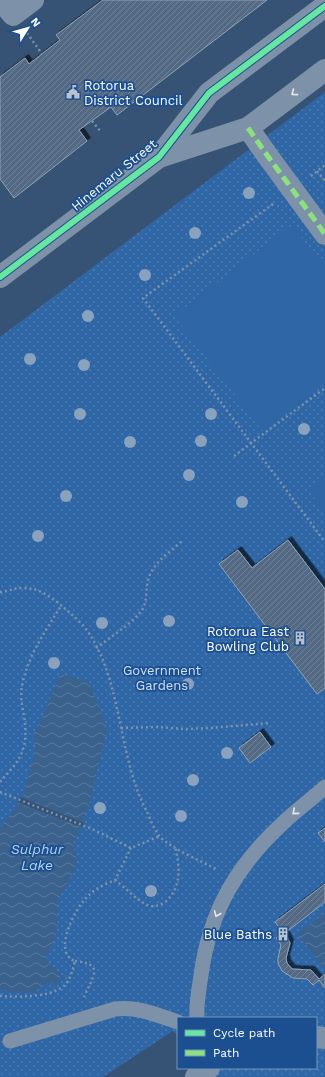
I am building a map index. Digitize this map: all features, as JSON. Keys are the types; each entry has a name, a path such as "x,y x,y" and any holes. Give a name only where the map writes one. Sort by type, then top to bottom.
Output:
{"street":[{"path":"1,0 13,15 33,0"},
{"name":"Hinemaru Street","path":"0,277 159,157 209,93 325,6"},
{"name":"Hinemaru Street","path":"159,157 248,128 325,70"},
{"path":"248,128 325,234"},
{"path":"196,1077 207,1069"}],"lane":[{"path":"197,1017 197,997 204,951 217,912 235,878 272,834 325,787"},
{"path":"10,1041 115,1009 136,1009 177,1022"}],"path":[{"path":"25,30 42,54"},
{"path":"92,121 100,132"},
{"path":"325,166 143,298 325,542"},
{"path":"317,171 325,181"},
{"path":"234,456 325,388"},
{"path":"96,648 142,610 145,603 147,584 152,570 182,541"},
{"path":"0,592 18,588 35,589 61,606 86,629 106,669 135,787 160,836 197,860 235,878"},
{"path":"0,782 20,758 24,746 26,732 21,699 21,688 27,665 32,652 61,606"},
{"path":"121,728 156,726 210,728 270,722"},
{"path":"0,792 92,829 131,848"},
{"path":"82,1019 83,1001 95,974 94,970 88,964 75,961 67,956 65,948 69,927 74,915 78,907 89,895 100,887 116,880 131,848 160,836"},
{"path":"116,880 142,902 148,905 152,906 163,903 175,890 178,878 178,863 175,847"},
{"path":"0,996 27,997 50,992 59,988 65,985 72,974 75,961"}],"green space":[{"name":"Government Gardens","path":"325,92 325,1077 214,1077 207,1069 317,1069 317,1017 177,1017 177,1035 173,1031 103,1077 0,1077 0,337"},
{"path":"292,225 325,268 325,383 263,431 174,316"},
{"path":"325,479 325,512 309,491"}],"water":[{"name":"Sulphur Lake","path":"60,674 89,682 107,729 89,805 73,844 76,857 75,869 58,900 57,932 46,957 47,962 61,974 57,984 49,982 34,991 21,993 13,992 0,988 0,828 15,809 23,795 34,755 35,746 33,735 40,723"},
{"path":"325,913 325,967 324,968 297,934"}],"pier":[{"path":"20,797 84,823 82,827 17,802"}],"building":[{"name":"Rotorua District Council","path":"103,0 267,0 117,115 111,107 79,130 87,141 14,198 0,179 0,77 25,58 29,64 60,40 56,35"},
{"name":"Rotorua East Bowling Club","path":"288,540 325,589 325,688 317,694 219,564 238,550 252,568"},
{"path":"260,732 271,747 250,763 239,748"},
{"path":"325,828 325,842 318,833"},
{"name":"Blue Baths","path":"325,884 325,902 285,933 290,943 286,958 287,963 292,969 311,970 319,979 325,974 325,988 319,980 313,985 307,979 293,978 282,971 278,963 281,945 276,938 283,932 275,922"}],"marked path":[{"path":"248,128 325,234"}],"cycle path":[{"path":"0,277 159,157 209,93 325,6"}],"place":[{"name":"Rotorua District Council","path":"73,92"},
{"name":"Rotorua East Bowling Club","path":"300,638"},
{"name":"Blue Baths","path":"283,934"}]}
